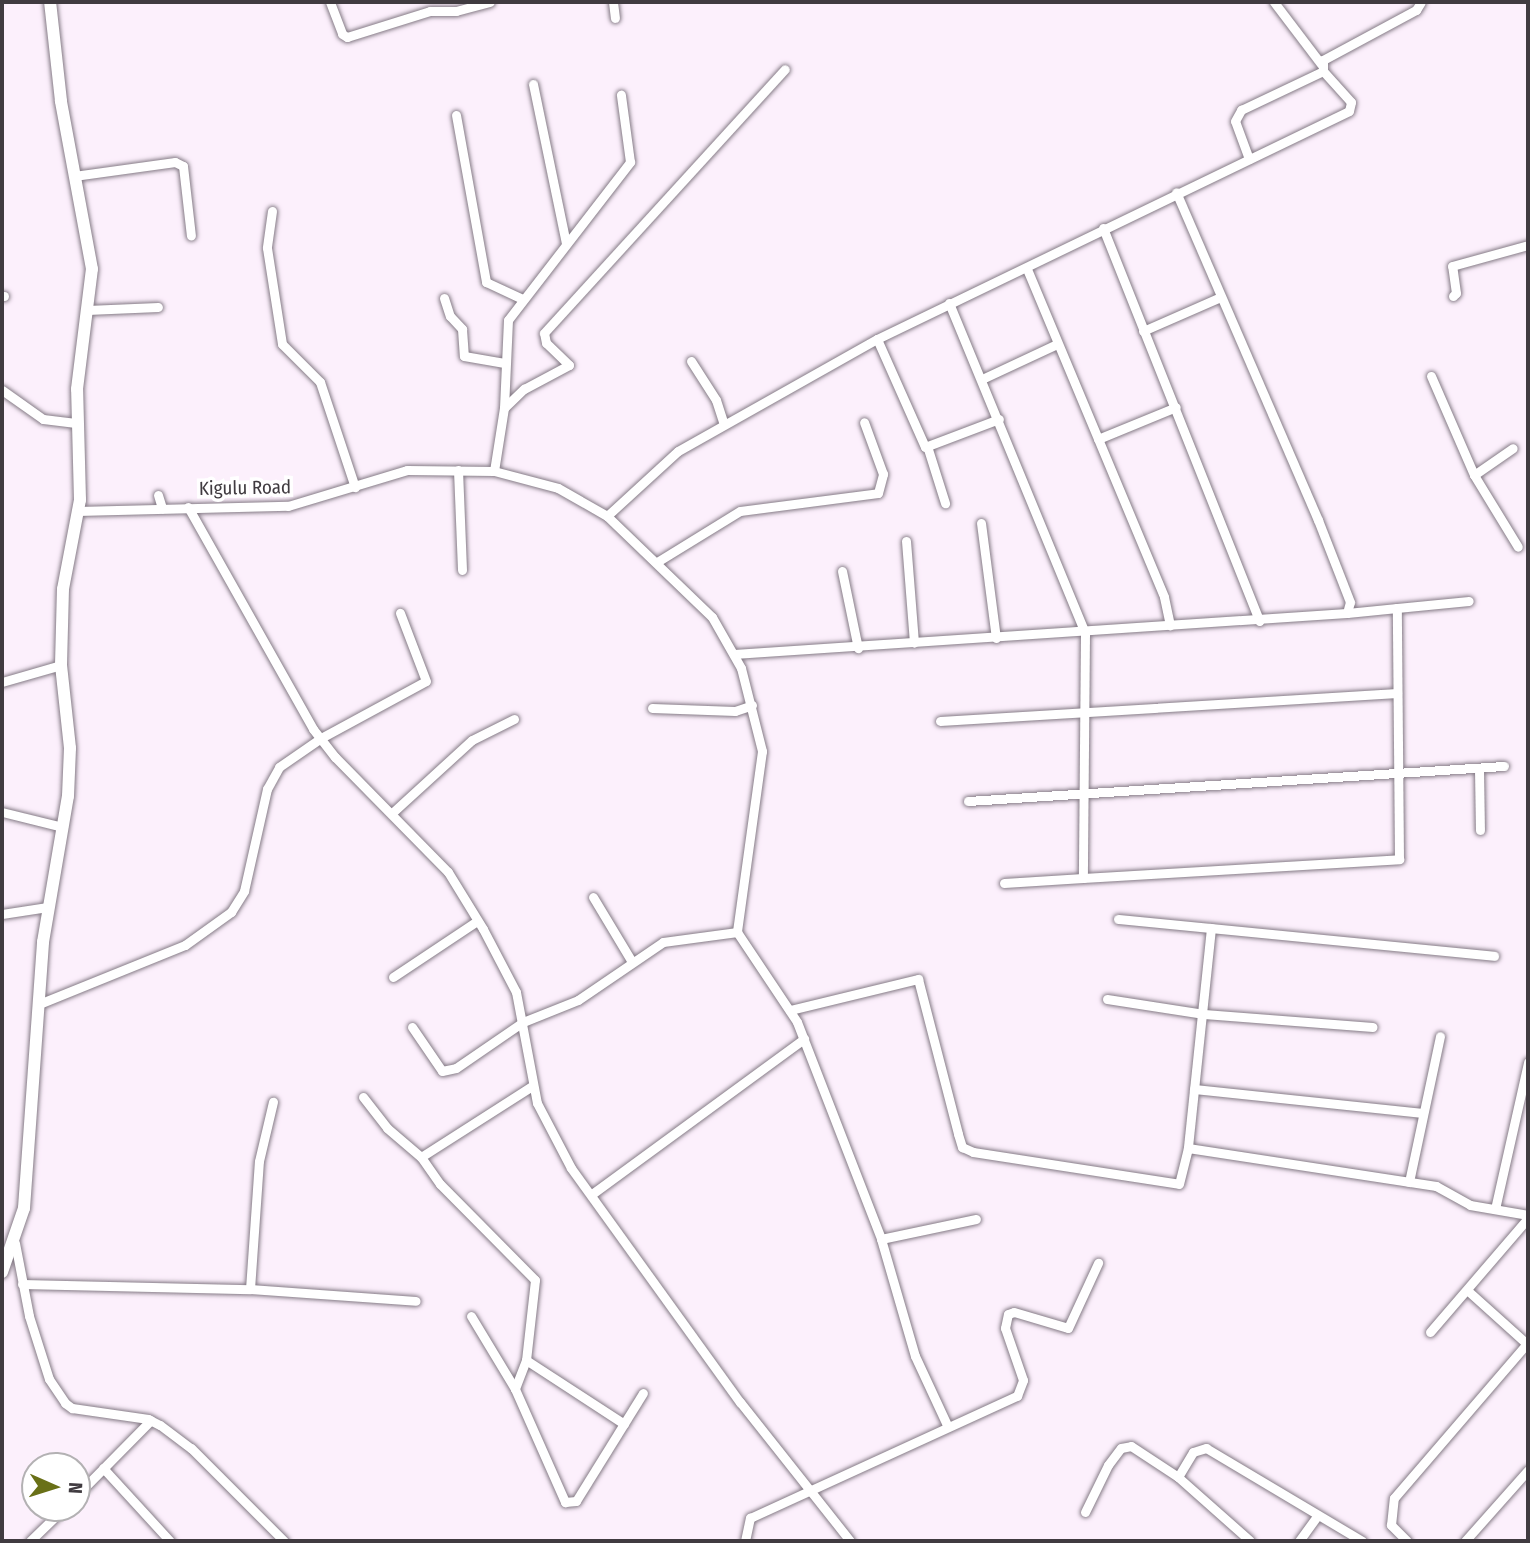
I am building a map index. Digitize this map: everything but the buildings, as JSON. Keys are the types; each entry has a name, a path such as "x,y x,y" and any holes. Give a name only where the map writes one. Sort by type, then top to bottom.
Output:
{"street":[{"path":"2,1272 5,1257 15,1243 24,1208 47,907 63,827 70,767 61,665 63,589 77,511 78,373 92,253 74,176 50,2"},
{"path":"330,2 342,34 347,37 430,11 456,11 490,2"},
{"path":"613,2 615,18"},
{"path":"607,516 678,451 877,339 949,303 1027,269 1103,228 1351,109 1351,102 1274,2"},
{"path":"1249,159 1236,121 1241,110 1322,67 1326,57 1418,9 1420,2"},
{"path":"504,408 524,389 567,369 569,360 546,342 544,333 785,69"},
{"path":"533,84 566,243"},
{"path":"494,471 504,408 503,363 508,320 630,162 621,95"},
{"path":"456,115 486,282 502,293 522,299"},
{"path":"74,176 175,162 183,166 191,236"},
{"path":"1176,192 1318,520 1350,601 1347,613"},
{"path":"272,211 267,248 282,344 320,382 355,487"},
{"path":"1103,228 1143,331 1177,407 1259,621"},
{"path":"1452,296 1456,293 1452,266 1484,261 1528,245"},
{"path":"1027,269 1164,597 1170,625"},
{"path":"1143,331 1222,297"},
{"path":"444,298 450,317 462,329 460,353 503,363"},
{"path":"949,303 1086,633 1087,796 1083,878"},
{"path":"87,310 158,307"},
{"path":"877,339 899,396 928,449 945,503"},
{"path":"982,379 1057,344"},
{"path":"691,361 716,400 724,424"},
{"path":"1431,376 1474,475 1518,547"},
{"path":"2,390 43,419 78,423"},
{"path":"1098,439 1177,407"},
{"path":"928,449 999,419"},
{"path":"657,562 740,511 878,493 883,474 864,422"},
{"path":"1474,475 1513,448"},
{"name":"Kigulu Road","path":"77,511 288,506 407,470 458,470 494,471 558,488 607,516 712,617 734,654 752,705 762,773 737,932"},
{"path":"458,470 463,570"},
{"path":"158,495 162,508"},
{"path":"188,507 321,738 448,872 477,921 516,992 532,1086 548,1128 740,1402 850,1541"},
{"path":"981,523 996,638"},
{"path":"906,541 914,643"},
{"path":"842,571 858,648"},
{"path":"734,654 1259,621 1468,601"},
{"path":"1004,883 1399,859 1397,608"},
{"path":"39,1004 148,962 221,922 242,895 272,777 286,759 426,681 400,612"},
{"path":"2,682 61,665"},
{"path":"940,721 1397,693"},
{"path":"652,708 736,711 752,705"},
{"path":"392,813 472,740 514,719"},
{"path":"968,801 1087,796 1504,766"},
{"path":"1479,769 1480,830"},
{"path":"2,812 63,827"},
{"path":"593,897 632,962"},
{"path":"2,914 47,907"},
{"path":"1118,919 1494,956"},
{"path":"393,977 477,921"},
{"path":"790,1010 918,979 962,1147 973,1152 1179,1184 1188,1148 1211,928"},
{"path":"412,1027 442,1071 483,1052 523,1022 578,1000 663,942 737,932 790,1010 804,1039 881,1239 915,1356 948,1427"},
{"path":"1107,999 1204,1014 1372,1027"},
{"path":"1409,1182 1440,1036"},
{"path":"592,1194 804,1039"},
{"path":"1495,1209 1528,1062"},
{"path":"421,1157 532,1086"},
{"path":"1194,1089 1422,1113"},
{"path":"363,1097 387,1128 421,1157 440,1184 536,1280 526,1360 515,1389"},
{"path":"250,1289 260,1161 273,1102"},
{"path":"1188,1148 1446,1189 1469,1205 1528,1217 1430,1332"},
{"path":"881,1239 976,1219"},
{"path":"15,1243 22,1284 49,1379 65,1403 72,1408 151,1420 191,1448 284,1541"},
{"path":"746,1541 750,1518 792,1503 809,1488 1017,1396 1022,1389 1005,1328 1008,1314 1014,1312 1068,1328 1098,1263"},
{"path":"22,1284 250,1289 416,1301"},
{"path":"1407,1541 1391,1525 1394,1498 1527,1343 1467,1290"},
{"path":"471,1316 515,1389 565,1502 570,1503 643,1393"},
{"path":"526,1360 624,1424"},
{"path":"91,1480 151,1420"},
{"path":"1085,1512 1121,1448 1131,1446 1178,1477 1250,1541"},
{"path":"1178,1477 1193,1452 1206,1448 1362,1541"},
{"path":"103,1468 170,1541"},
{"path":"1465,1541 1528,1470"},
{"path":"1299,1541 1317,1516"},
{"path":"30,1541 50,1522"}]}
